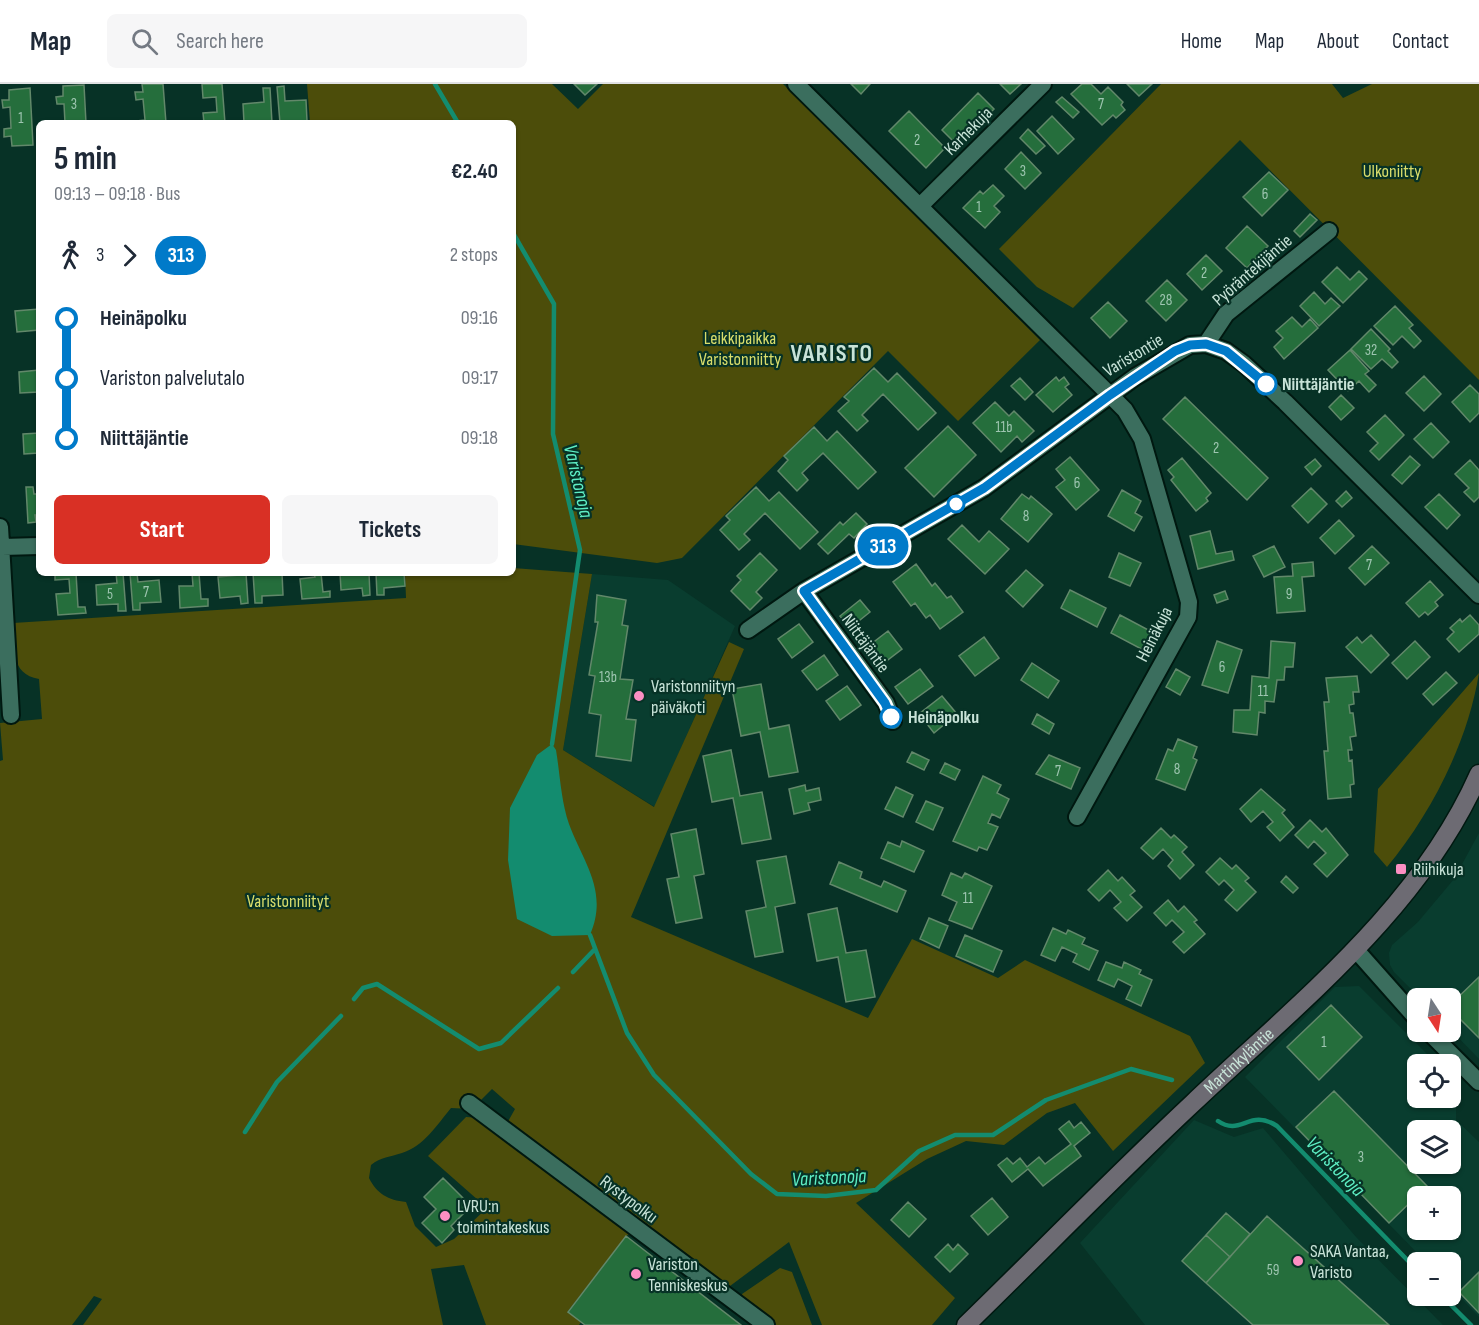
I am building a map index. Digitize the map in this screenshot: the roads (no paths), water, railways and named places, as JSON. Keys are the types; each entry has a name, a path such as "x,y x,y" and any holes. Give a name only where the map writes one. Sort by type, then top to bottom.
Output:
{"main road":[{"name":"Martinkyläntie","path":"966,1325 1190,1106 1356,950 1424,871 1470,795 1479,774"}],"street":[{"name":"Karhekuja","path":"921,206 1042,84"},
{"name":"Varistontie","path":"799,85 1110,395 1175,351 1190,345 1206,344"},
{"name":"Pyöräntekijäntie","path":"1206,344 1226,314 1329,231"},
{"path":"1206,344 1226,351 1285,402 1479,595"},
{"path":"748,630 804,591 984,488 1110,395"},
{"name":"Heinäkuja","path":"1077,817 1188,617 1190,602 1142,439 1125,410 1110,395"},
{"path":"0,527 11,715"},
{"path":"2,547 36,546"},
{"name":"Niittäjäntie","path":"804,591 885,703 893,721"},
{"path":"1356,950 1407,1008"},
{"path":"1439,1042 1479,1082"},
{"name":"Rystypolku","path":"469,1103 766,1325"}],"waterway":[{"name":"Varistonoja","path":"435,84 456,120"},
{"name":"Varistonoja","path":"516,238 554,304 553,434 580,550 552,744"},
{"name":"Varistonoja","path":"590,935 627,1033 654,1075 751,1174 777,1194 826,1196 876,1190 919,1151 955,1135 993,1135 1046,1100 1131,1069 1172,1080"},
{"path":"573,972 595,949"},
{"path":"354,999 363,988 377,984 479,1049 501,1043 558,988"},
{"path":"245,1132 277,1082 341,1016"},
{"name":"Varistonoja","path":"1218,1121 1233,1126 1259,1120 1277,1126 1407,1260"},
{"name":"Varistonoja","path":"1452,1306 1471,1325"}],"place":[{"name":"Niittäjäntie","path":"1266,384"},
{"name":"Varistonniityn päiväkoti","path":"639,696"},
{"name":"Heinäpolku","path":"891,717"},
{"name":"Riihikuja","path":"1401,869"},
{"name":"LVRU:n toimintakeskus","path":"445,1216"},
{"name":"SAKA Vantaa, Varisto","path":"1298,1261"},
{"name":"Variston Tenniskeskus","path":"636,1274"}],"district":[{"name":"VARISTO","path":"832,353"}],"park label":[{"name":"Ulkoniitty","path":"1392,171"},
{"name":"Leikkipaikka Varistonniitty","path":"740,348"},
{"name":"Varistonniityt","path":"288,901"}]}
